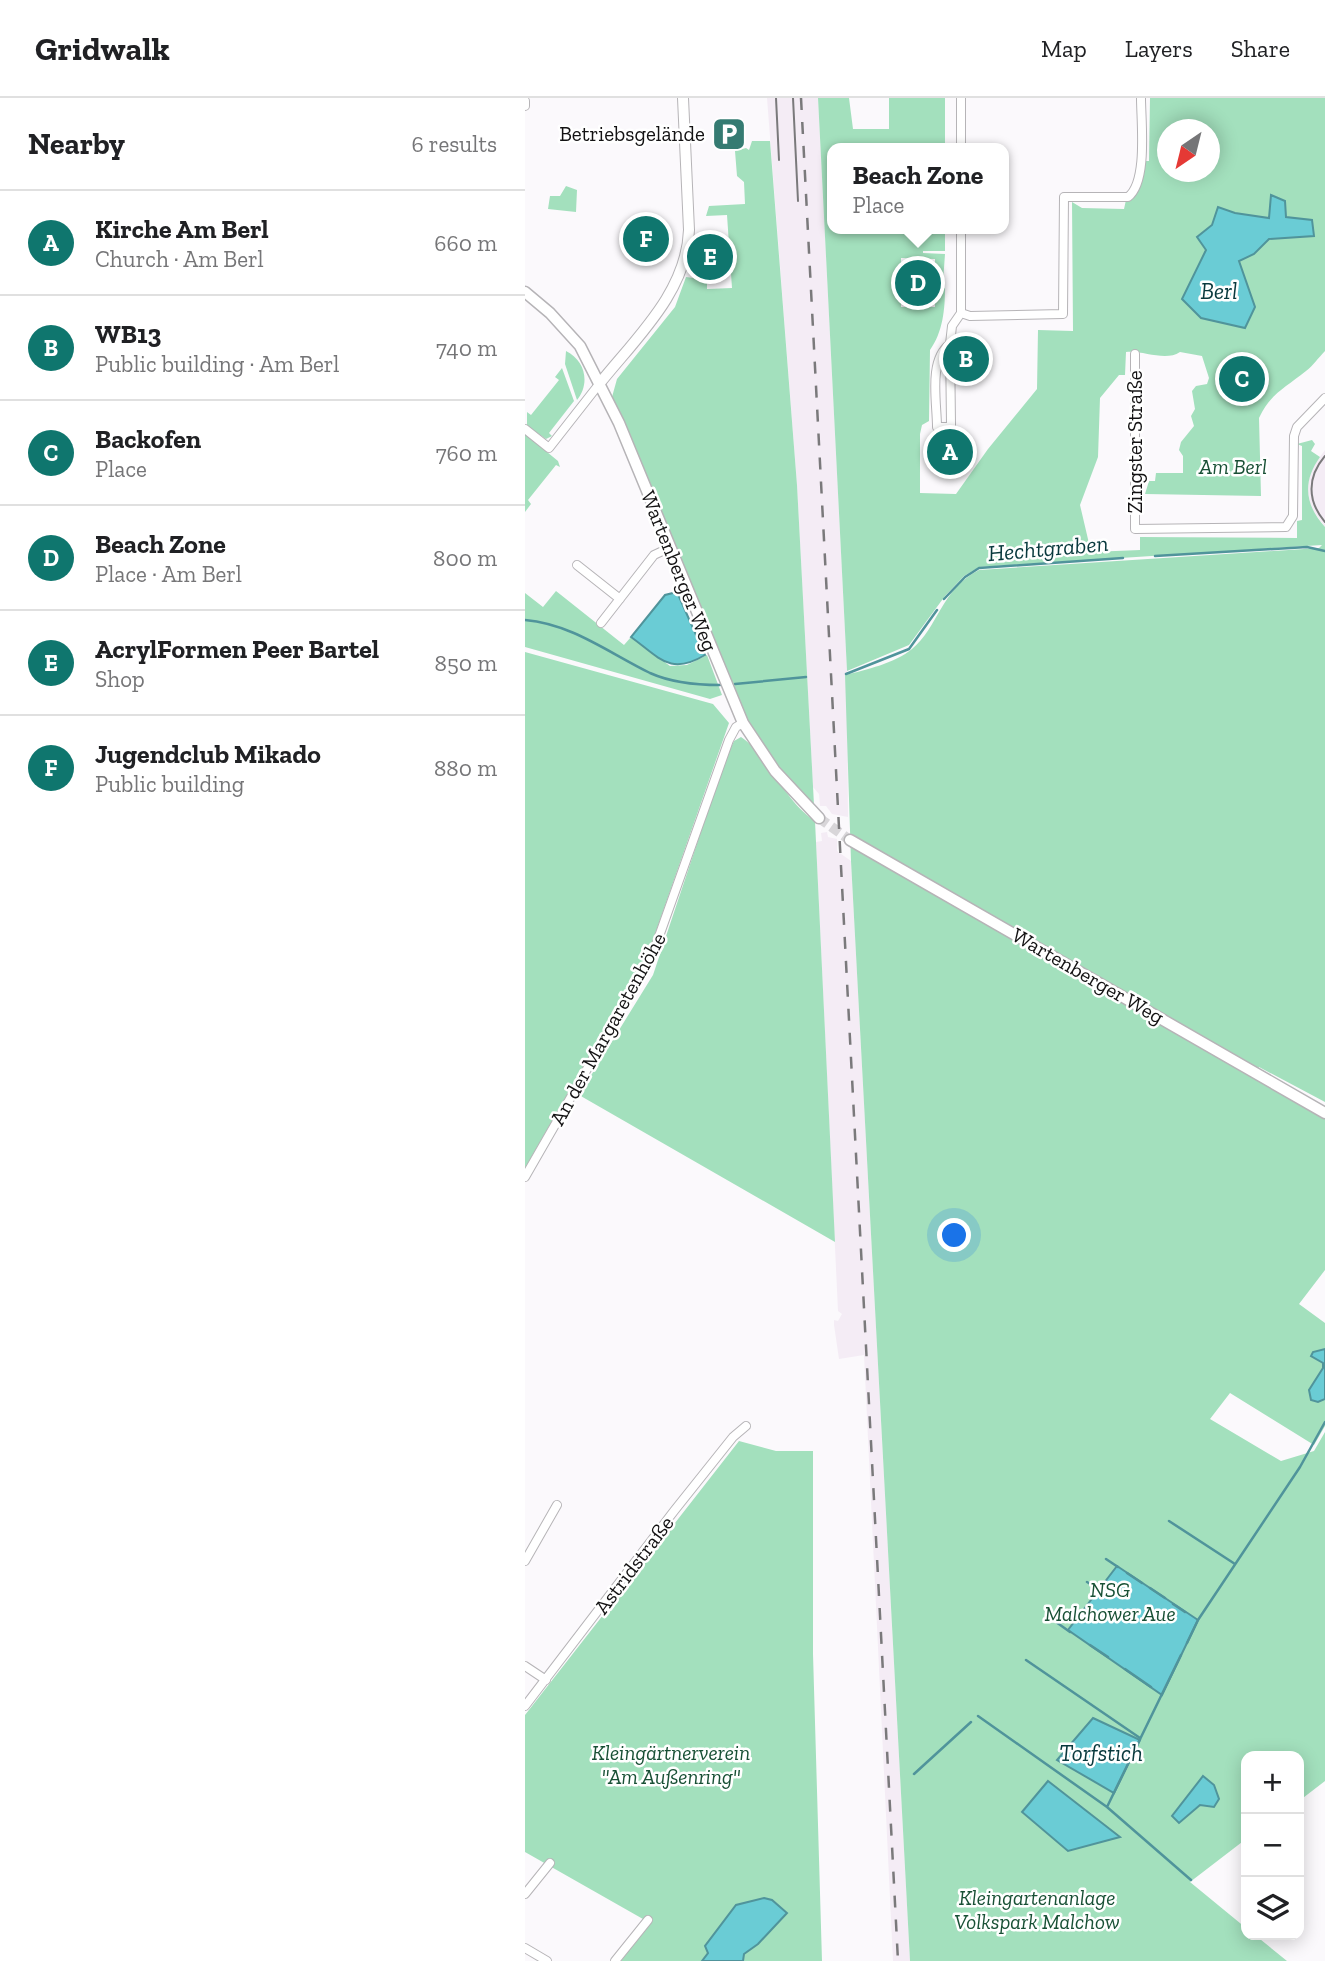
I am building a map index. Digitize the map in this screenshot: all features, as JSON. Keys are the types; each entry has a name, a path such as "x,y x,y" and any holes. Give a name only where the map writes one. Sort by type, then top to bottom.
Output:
{"main road":[{"name":"Wartenberger Weg","path":"525,292 567,330 600,383 743,723 775,771 819,818"},
{"name":"Wartenberger Weg","path":"850,840 1325,1113"}],"street":[{"path":"525,429 549,448 671,293 687,250 689,230 683,98"},
{"path":"961,98 961,143"},
{"path":"961,313 970,316 1063,314 1065,197 1128,197 1134,192 1142,157 1141,98"},
{"path":"950,344 938,359 937,427 951,427 950,344 952,326 961,313 961,234"},
{"name":"Zingster Straße","path":"1135,354 1135,529 1286,527 1293,516 1294,436 1297,427 1325,398"},
{"path":"601,623 654,555 669,548"},
{"path":"577,565 619,598"},
{"name":"An der Margaretenhöhe","path":"525,1177 652,956 729,740 736,727 743,723"},
{"name":"Astridstraße","path":"525,1706 680,1503 733,1437 746,1426"},
{"path":"525,1561 557,1505"},
{"path":"525,1666 546,1680"},
{"path":"525,1894 549,1863"},
{"path":"615,1961 649,1920"},
{"path":"525,1948 547,1961"}],"shaded area":[{"path":"767,98 818,98 847,671 848,817 832,814 826,806 820,806 819,794 813,787 797,485"},
{"path":"1325,450 1325,527 1311,508 1307,489 1311,469"},
{"path":"827,832 828,837 837,839 837,851 851,861 910,1961 893,1961 864,1355 839,1359 834,1325 834,1320 838,1321 842,1314 838,1311 816,842 822,841 821,833"}],"green space":[{"path":"818,98 849,98 853,129 889,129 889,98 945,98 945,143 827,143 827,234 945,234 945,251 923,251 945,254 943,282 935,282 935,259 901,258 901,307 935,307 935,286 945,288 942,320 938,336 930,350 929,421 922,425 920,434 920,493 956,494 988,449 1037,389 1038,330 1073,331 1072,202 1082,208 1124,209 1126,200 1135,194 1144,161 1149,161 1150,98 1325,98 1325,351 1309,369 1274,397 1259,418 1261,496 1145,494 1149,481 1155,481 1156,473 1183,473 1183,456 1179,450 1181,442 1194,426 1191,416 1195,409 1192,391 1196,386 1207,384 1209,378 1202,356 1180,352 1161,356 1126,352 1125,375 1119,375 1100,398 1098,457 1080,505 1091,552 1140,550 1140,537 1297,538 1297,521 1302,520 1302,446 1297,444 1312,440 1315,444 1311,451 1320,457 1310,475 1308,493 1313,510 1325,527 1325,1102 1259,1067 1253,1077 1325,1118 1325,1270 1299,1304 1325,1323 1325,1426 1314,1445 1230,1393 1210,1419 1281,1461 1314,1451 1325,1432 1325,1781 1304,1797 1304,1751 1241,1751 1241,1843 1190,1882 1241,1924 1241,1940 1261,1940 1287,1961 910,1961 851,861 845,675 889,662 912,649 921,640 956,587 979,570 1319,548 1322,545 979,567 964,576 945,596 909,645 847,671"},
{"path":"752,141 770,141 797,485 814,805 774,761 743,713 612,397 617,379 675,307 686,277 707,280 707,289 732,288 727,215 706,216 709,206 745,204 744,182 737,176 735,151 746,148 749,150"},
{"path":"566,186 577,190 576,212 548,209 550,196 560,196"},
{"path":"566,351 578,361 584,373 584,387 577,400 565,364"},
{"path":"562,368 574,401 549,433 552,436 546,439 527,426 527,412 531,415 559,380 555,377"},
{"path":"525,434 558,461 560,467 556,465 528,500 531,504 525,512"},
{"path":"556,591 624,645 631,637 670,666 687,665 707,655 722,695 710,699 525,647 525,593 543,607"},
{"path":"525,652 713,704 729,723 648,954 525,1168"},
{"path":"741,737 760,755 794,802 815,821 835,1242 579,1095 653,975 724,763 734,741"},
{"name":"Kleingärtnerverein \"Am Außenring\"","path":"739,1441 776,1451 813,1451 813,1654 822,1961 621,1961 650,1923 525,1852 525,1715"}],"water":[{"name":"Berl","path":"1271,195 1285,201 1286,217 1312,220 1314,236 1269,239 1254,254 1239,261 1255,307 1245,328 1201,318 1182,299 1206,250 1197,237 1212,225 1218,207 1235,213 1269,218"},
{"path":"677,592 705,655 683,664 666,662 631,637 665,595"},
{"path":"1325,1349 1325,1399 1318,1402 1311,1400 1309,1390 1323,1368 1323,1363 1311,1356 1313,1352"},
{"path":"1117,1566 1198,1620 1162,1695 1068,1630"},
{"name":"Torfstich","path":"1093,1718 1140,1740 1114,1793 1057,1760"},
{"name":"Torfstich","path":"1203,1776 1214,1785 1219,1799 1214,1807 1200,1805 1179,1823 1172,1816"},
{"name":"Torfstich","path":"1048,1781 1120,1837 1068,1851 1022,1812"},
{"path":"764,1898 772,1900 787,1913 758,1944 744,1954 743,1961 702,1961 708,1953 705,1946 736,1905"}],"waterway":[{"name":"Hechtgraben","path":"1155,556 1307,547 1325,551"},
{"name":"Hechtgraben","path":"944,599 965,577 979,568 1123,558"},
{"name":"Hechtgraben","path":"846,674 909,649 937,610"},
{"name":"Hechtgraben","path":"525,620 574,633 666,679 720,685"},
{"name":"Hechtgraben","path":"735,684 806,677"},
{"path":"1187,1643 1198,1620 1300,1467 1325,1422"},
{"path":"1169,1521 1235,1564"},
{"path":"1106,1559 1118,1567"},
{"path":"1127,1573 1142,1583"},
{"path":"1087,1582 1102,1591"},
{"path":"1150,1588 1165,1598"},
{"path":"1173,1604 1185,1612"},
{"path":"1056,1622 1070,1632"},
{"path":"1090,1645 1108,1657"},
{"path":"1107,1807 1181,1655"},
{"path":"1026,1660 1140,1738"},
{"path":"1125,1669 1151,1687"},
{"path":"978,1716 1107,1807 1191,1880"},
{"path":"914,1774 971,1722"}],"tunnel":[{"path":"819,818 850,840"}],"tram line":[{"path":"776,98 779,160"},
{"path":"793,98 798,201"},
{"path":"1325,456 1315,472 1311,489 1315,506 1325,522"}],"railway":[{"path":"801,98 898,1961"}],"place":[{"name":"Betriebsgelände","path":"729,134"},
{"name":"Jugendclub Mikado","path":"646,239"},
{"name":"AcrylFormen Peer Bartel","path":"710,257"},
{"name":"Beach Zone","path":"918,283"},
{"name":"WB13","path":"966,359"},
{"name":"Backofen","path":"1242,379"},
{"name":"Kirche Am Berl","path":"950,452"}],"park label":[{"name":"Am Berl","path":"1233,467"},
{"name":"NSG Malchower Aue","path":"1110,1602"},
{"name":"Kleingartenanlage Volkspark Malchow","path":"1037,1910"}]}
